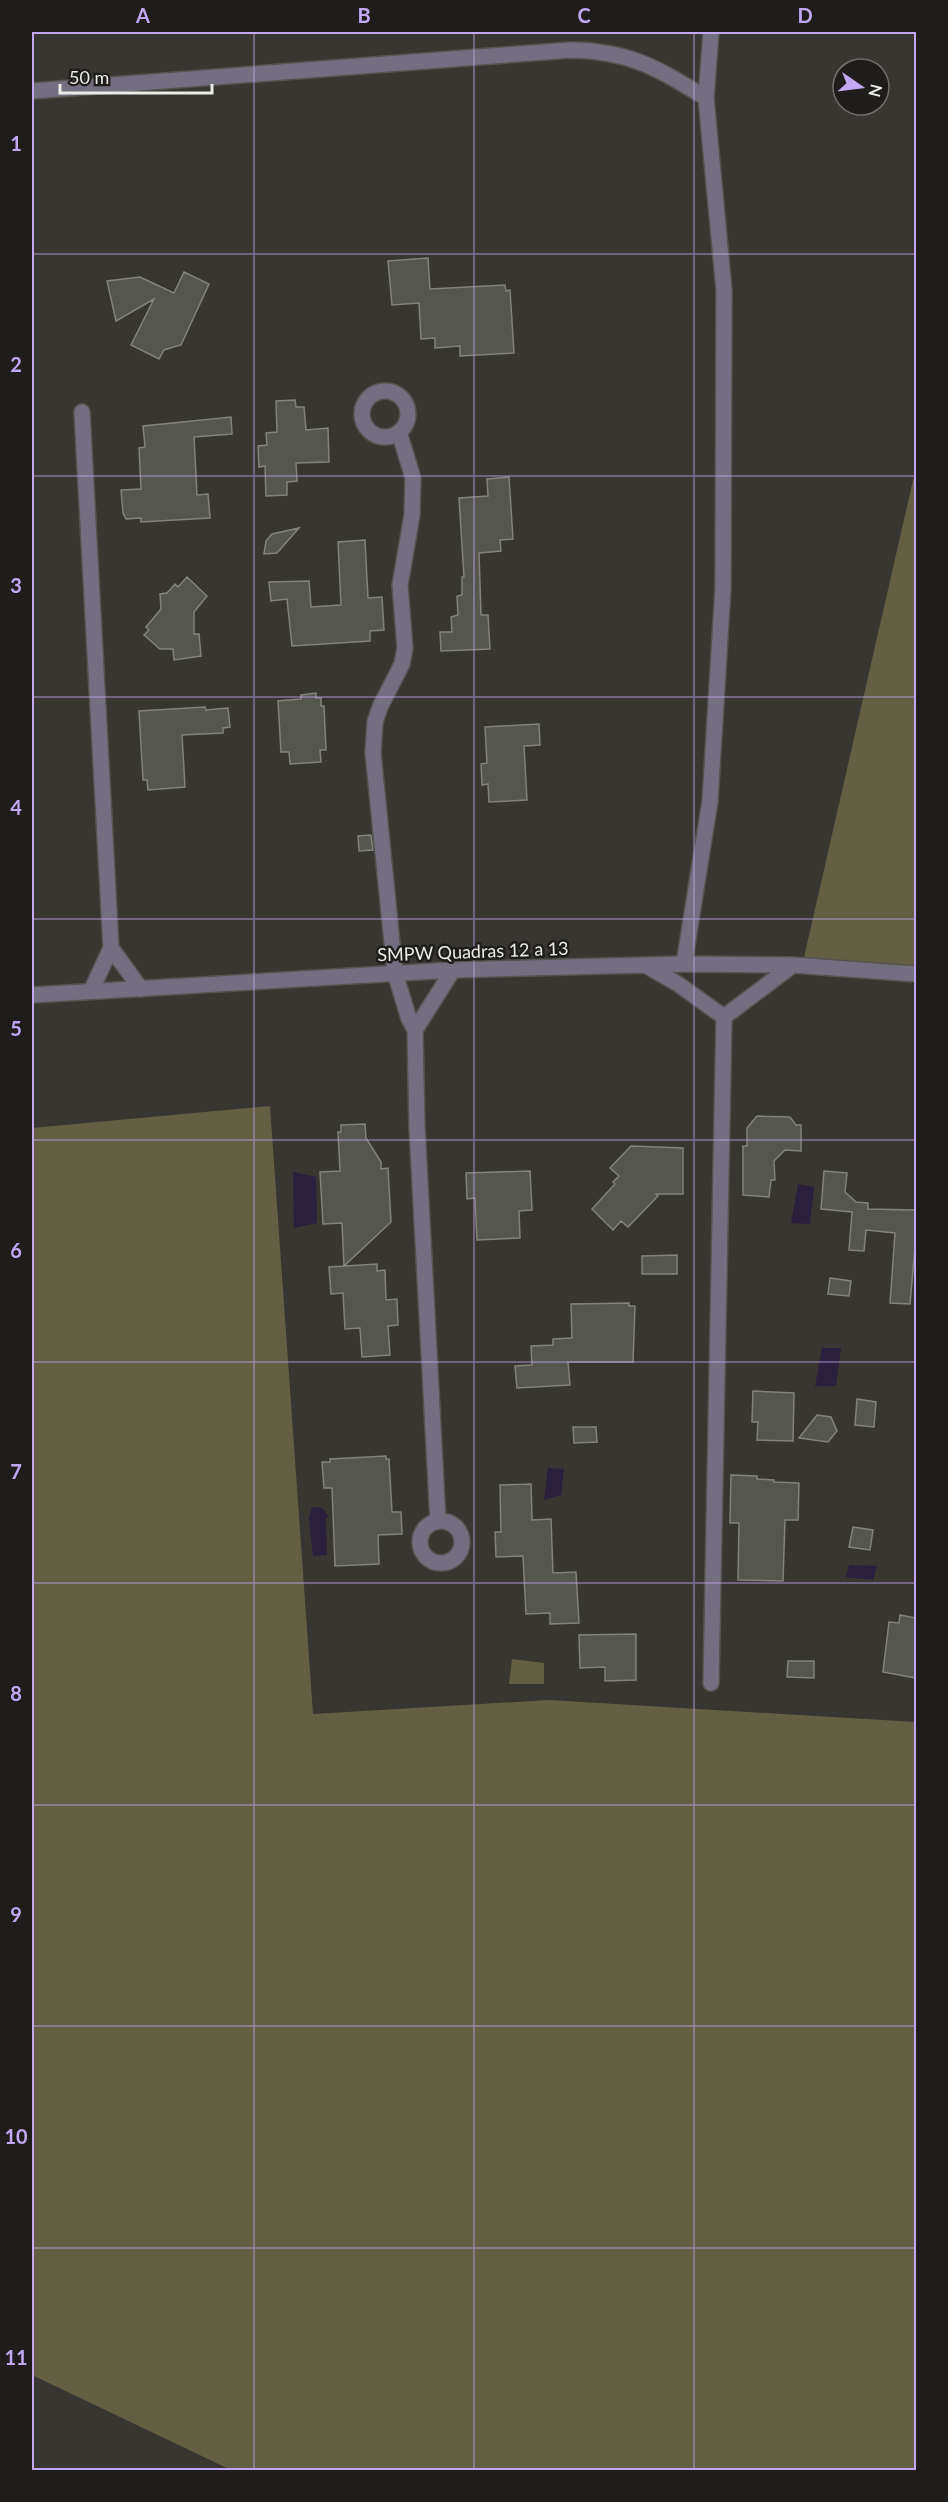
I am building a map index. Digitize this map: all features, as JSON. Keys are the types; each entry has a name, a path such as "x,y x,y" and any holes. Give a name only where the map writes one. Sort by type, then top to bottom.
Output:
{"street":[{"path":"684,964 710,801 723,588 724,290 705,98 711,32"},
{"path":"32,91 571,50 613,53 639,62 663,72 705,98"},
{"path":"82,412 111,948 91,991"},
{"path":"399,432 413,478 412,515 400,585 405,648 402,664 382,702 375,722 373,753 395,974 409,1019 415,1030 417,1127 438,1521"},
{"path":"111,948 141,989"},
{"name":"SMPW Quadras 12 a 13","path":"32,995 453,970 684,964 793,965 916,974"},
{"path":"724,1017 793,965"},
{"path":"647,966 678,984 724,1017"},
{"path":"415,1030 453,970"},
{"path":"711,1683 724,1017"}],"shaded area":[{"path":"916,467 916,980 802,966"},
{"path":"270,1106 313,1714 549,1700 916,1722 916,2470 231,2470 32,2375 32,1128"},
{"path":"293,1172 316,1177 317,1223 294,1228"},
{"path":"798,1184 814,1187 810,1224 791,1223"},
{"path":"822,1348 841,1348 836,1386 815,1386"},
{"path":"548,1468 564,1469 561,1495 544,1500"},
{"path":"312,1507 322,1508 329,1517 326,1518 327,1555 313,1556 309,1518"},
{"path":"849,1565 877,1566 873,1580 846,1577"},
{"path":"512,1659 544,1663 544,1684 509,1684"}],"building":[{"path":"428,258 430,289 505,285 506,291 510,290 514,353 460,356 460,346 435,348 435,338 421,339 419,303 392,305 388,261"},
{"path":"184,272 209,284 181,345 164,350 159,359 131,345 154,299 116,321 107,281 140,277 174,293"},
{"path":"295,400 296,407 304,407 306,430 328,428 329,462 296,463 297,481 287,482 287,495 266,496 265,466 259,467 258,446 267,445 266,433 277,432 276,401"},
{"path":"231,417 232,434 194,437 197,495 208,494 210,518 141,522 141,518 126,519 123,513 121,490 141,489 139,448 145,447 143,426"},
{"path":"509,477 513,539 500,540 501,551 479,553 481,615 488,615 490,649 441,651 440,632 452,632 451,617 458,615 457,596 462,595 462,577 464,577 459,498 488,496 487,479"},
{"path":"299,528 277,553 264,554 266,541 272,534"},
{"path":"365,540 368,598 382,597 384,630 370,631 370,641 292,646 287,599 271,601 269,582 309,581 311,607 341,605 338,542"},
{"path":"187,577 207,596 194,612 194,634 199,634 201,656 174,660 173,649 160,649 144,635 149,630 146,627 161,609 160,594 167,593 175,584 178,587"},
{"path":"316,693 316,698 321,698 321,706 324,706 326,750 320,750 321,762 290,764 289,752 281,752 278,701 301,699 301,695"},
{"path":"205,707 206,710 228,708 230,727 223,728 223,733 182,735 185,787 148,790 147,780 143,780 139,711"},
{"path":"539,724 540,745 524,746 527,800 489,802 488,784 482,785 481,764 487,763 485,727"},
{"path":"371,835 373,850 359,851 358,836"},
{"path":"757,1116 790,1117 796,1125 801,1125 801,1151 785,1150 774,1161 775,1180 771,1180 769,1197 743,1195 743,1146 747,1146 747,1128"},
{"path":"365,1124 366,1138 381,1162 381,1169 388,1168 391,1222 344,1266 342,1223 323,1224 320,1172 340,1171 338,1132 341,1132 341,1125"},
{"path":"631,1146 683,1148 683,1194 656,1194 658,1196 628,1227 621,1221 613,1230 592,1209 615,1184 613,1182 619,1176 610,1168"},
{"path":"530,1171 532,1210 519,1211 520,1238 477,1240 475,1198 467,1199 466,1173"},
{"path":"824,1171 847,1173 845,1192 856,1202 868,1203 868,1209 916,1210 916,1247 910,1304 890,1303 895,1233 866,1230 864,1251 849,1250 852,1212 821,1209"},
{"path":"677,1255 677,1274 642,1274 642,1256"},
{"path":"377,1264 377,1271 385,1270 386,1300 397,1299 398,1325 388,1326 390,1355 362,1357 360,1328 345,1329 343,1293 331,1294 329,1267"},
{"path":"830,1278 851,1281 849,1296 828,1294"},
{"path":"629,1303 629,1306 635,1306 633,1362 568,1362 570,1385 517,1388 515,1366 532,1365 531,1346 553,1345 553,1339 572,1338 571,1304"},
{"path":"753,1391 794,1393 793,1441 757,1440 758,1422 752,1422"},
{"path":"857,1399 876,1402 874,1427 855,1425"},
{"path":"817,1415 831,1417 837,1431 828,1442 799,1438"},
{"path":"573,1427 596,1427 597,1442 574,1443"},
{"path":"386,1456 386,1459 389,1459 392,1512 401,1512 402,1534 378,1535 379,1564 335,1566 332,1488 324,1488 322,1462 330,1462 330,1459"},
{"path":"731,1475 757,1476 757,1479 774,1480 774,1482 799,1483 798,1520 785,1520 783,1581 738,1580 739,1523 730,1523"},
{"path":"531,1484 532,1520 551,1519 553,1573 576,1572 579,1623 550,1624 550,1613 526,1614 523,1556 496,1557 495,1532 501,1532 500,1485"},
{"path":"853,1527 873,1530 870,1550 849,1547"},
{"path":"900,1615 916,1618 916,1678 883,1672 889,1622 899,1623"},
{"path":"636,1634 636,1680 605,1681 605,1667 580,1668 579,1635"},
{"path":"788,1661 814,1661 814,1678 787,1677"}]}
